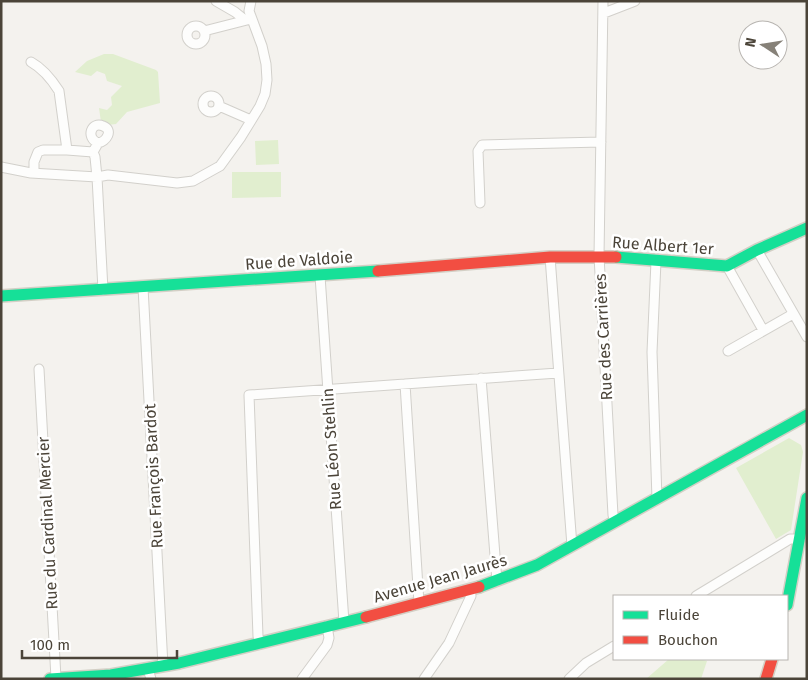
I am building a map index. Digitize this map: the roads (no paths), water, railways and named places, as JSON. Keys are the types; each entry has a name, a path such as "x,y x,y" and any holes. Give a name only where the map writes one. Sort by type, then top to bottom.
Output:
{"main road":[{"name":"Rue Albert 1er","path":"599,256 727,266 757,250 807,228"},
{"name":"Rue de Valdoie","path":"1,296 320,276 550,257 599,256"},
{"name":"Avenue Jean Jaurès","path":"50,679 150,674 163,666 260,644 470,590 497,581 537,565 807,415"},
{"path":"788,600 800,539 805,524 807,498"},
{"path":"766,679 772,660"}],"street":[{"path":"1,167 34,174 97,177 108,175 177,183 193,182 220,166 252,120 265,94 267,80 262,46 248,20 216,1"},
{"path":"248,20 251,1"},
{"name":"Rue des Carrières","path":"603,1 599,256 613,515 615,522"},
{"path":"604,13 635,1"},
{"path":"204,31 248,20"},
{"path":"31,62 54,84 59,92 67,150"},
{"path":"219,106 252,120"},
{"path":"480,203 478,151 482,145 601,142"},
{"path":"98,143 93,152 97,177 103,290"},
{"path":"34,174 34,162 38,152 42,150 93,152"},
{"path":"757,250 807,337"},
{"path":"550,257 572,546"},
{"path":"656,261 652,352 657,499"},
{"path":"727,266 763,330"},
{"name":"Rue Léon Stehlin","path":"320,276 326,390 344,622"},
{"name":"Rue François Bardot","path":"144,287 163,666"},
{"path":"728,351 793,314"},
{"name":"Rue du Cardinal Mercier","path":"39,369 56,678"},
{"path":"260,644 258,636 249,395 558,373"},
{"path":"481,378 497,581"},
{"path":"405,384 419,603"},
{"path":"698,595 790,539 800,539"},
{"path":"424,679 449,643 471,596 470,590"},
{"path":"302,679 327,645 329,638 327,626"},
{"path":"569,679 586,663 613,647"}]}
